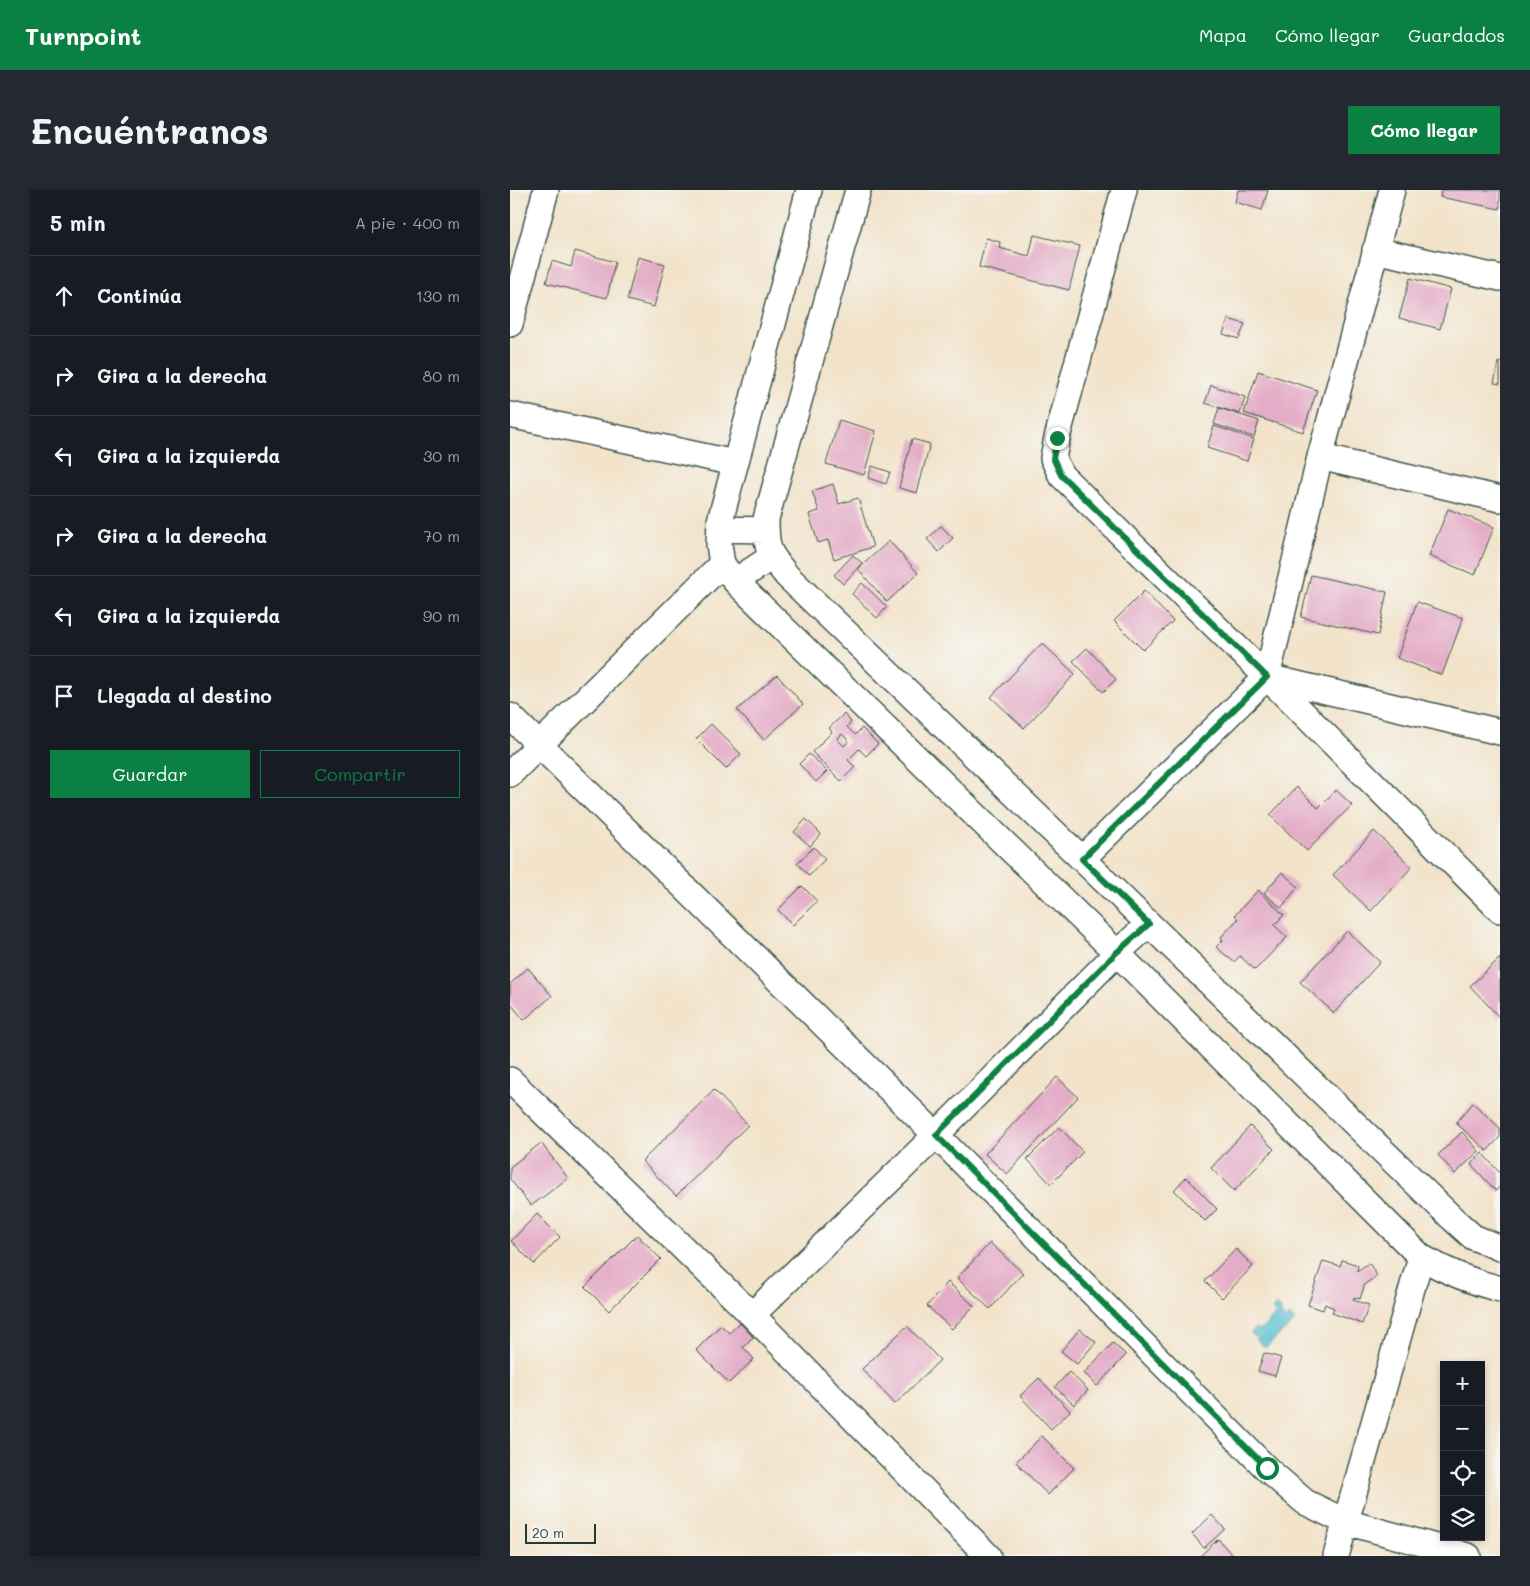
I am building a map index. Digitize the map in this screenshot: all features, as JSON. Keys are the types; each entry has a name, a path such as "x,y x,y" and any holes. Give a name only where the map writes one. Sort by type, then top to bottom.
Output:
{"street":[{"path":"510,324 546,190"},
{"path":"809,190 735,463 720,529 719,544 728,572 1116,953 1421,1257 1445,1271 1479,1284 1500,1289"},
{"path":"858,190 766,519 766,542 772,557 787,576 1453,1219 1473,1237 1500,1248"},
{"path":"1124,190 1057,438 1053,458 1061,475 1267,677 1500,910"},
{"path":"1082,859 1267,677 1320,457 1392,190"},
{"path":"1375,250 1500,278"},
{"path":"510,415 735,463"},
{"path":"1320,457 1500,499"},
{"path":"720,529 766,530"},
{"path":"510,774 728,572 772,557"},
{"path":"1267,677 1500,732"},
{"path":"510,716 936,1135 1267,1468 1305,1502 1346,1522 1468,1556"},
{"path":"752,1315 936,1135 1116,953 1149,924"},
{"path":"510,1080 752,1315 988,1556"},
{"path":"1336,1556 1421,1257"}],"water":[{"path":"1277,1305 1282,1310 1280,1313 1285,1320 1290,1315 1295,1321 1265,1348 1251,1333 1256,1328 1260,1331 1276,1314 1272,1310"}],"building":[{"path":"1238,190 1268,190 1262,210 1235,202"},
{"path":"1441,190 1500,190 1500,209 1440,197"},
{"path":"1034,235 1080,246 1069,290 979,267 986,238 1000,242 999,248 1029,256"},
{"path":"575,251 615,262 607,298 546,283 552,261 571,267"},
{"path":"638,257 665,264 654,307 627,300"},
{"path":"1410,278 1451,289 1440,329 1399,318"},
{"path":"1228,319 1245,324 1239,339 1223,334"},
{"path":"1500,362 1500,384 1494,383"},
{"path":"1258,371 1317,390 1303,432 1244,413"},
{"path":"1211,385 1245,397 1240,414 1205,403"},
{"path":"1219,408 1259,421 1254,437 1214,424"},
{"path":"839,420 876,431 864,475 826,464"},
{"path":"1214,426 1254,439 1247,461 1207,448"},
{"path":"912,439 930,444 917,493 899,488"},
{"path":"872,466 890,472 886,484 868,478"},
{"path":"833,484 839,504 858,498 873,547 834,559 828,540 818,543 809,514 819,511 812,491"},
{"path":"1448,509 1494,527 1475,575 1429,556"},
{"path":"941,526 953,538 939,552 927,539"},
{"path":"889,541 918,573 887,602 858,569"},
{"path":"853,555 862,563 843,584 834,575"},
{"path":"1311,575 1387,592 1378,635 1301,617"},
{"path":"862,583 887,607 877,618 852,594"},
{"path":"1144,591 1173,621 1143,650 1114,621"},
{"path":"1417,602 1463,618 1442,675 1397,658"},
{"path":"1042,643 1075,674 1024,728 991,697"},
{"path":"1087,648 1116,679 1103,692 1073,661"},
{"path":"777,675 803,704 764,740 737,710"},
{"path":"844,714 851,722 847,727 855,735 862,728 878,744 866,756 859,749 848,760 855,767 841,781 812,752 832,732 829,728","holes":["842,734 849,741 844,746 837,739"]},
{"path":"711,724 741,754 726,769 696,739"},
{"path":"809,754 827,771 816,782 799,764"},
{"path":"1297,787 1318,808 1336,790 1352,805 1307,851 1270,815"},
{"path":"806,819 821,834 810,846 794,832"},
{"path":"1374,831 1412,867 1371,911 1333,875"},
{"path":"814,847 825,859 809,876 797,863"},
{"path":"1282,872 1298,887 1281,908 1264,893"},
{"path":"802,886 817,901 793,925 778,910"},
{"path":"1258,890 1284,915 1274,925 1287,937 1255,970 1240,956 1234,962 1216,947 1223,940 1221,937 1238,919 1235,915"},
{"path":"1347,931 1380,962 1334,1013 1300,982"},
{"path":"1500,958 1500,1018 1470,986"},
{"path":"528,968 552,996 524,1020 510,1003 510,984"},
{"path":"1057,1077 1078,1097 1007,1174 985,1154"},
{"path":"714,1090 748,1125 676,1196 642,1161"},
{"path":"1473,1103 1500,1128 1500,1137 1487,1151 1456,1123"},
{"path":"1250,1126 1274,1149 1234,1191 1211,1168"},
{"path":"1059,1127 1083,1152 1051,1184 1027,1159"},
{"path":"1462,1132 1479,1151 1455,1174 1438,1155"},
{"path":"541,1143 568,1178 531,1206 510,1179 510,1167"},
{"path":"1482,1153 1500,1173 1500,1186 1496,1191 1471,1164"},
{"path":"1186,1177 1217,1209 1205,1221 1174,1190"},
{"path":"537,1214 560,1237 534,1264 511,1241"},
{"path":"637,1235 661,1259 609,1311 585,1287"},
{"path":"990,1243 1023,1273 990,1309 957,1278"},
{"path":"1236,1249 1253,1266 1222,1298 1205,1281"},
{"path":"1342,1260 1358,1265 1357,1271 1369,1263 1377,1276 1365,1284 1360,1299 1354,1297 1353,1300 1369,1305 1362,1324 1332,1313 1334,1308 1325,1304 1323,1310 1308,1305 1323,1261 1340,1266"},
{"path":"948,1282 974,1306 952,1329 927,1306"},
{"path":"740,1323 753,1337 743,1347 754,1359 729,1383 696,1350 721,1325 729,1333"},
{"path":"907,1326 940,1360 895,1404 862,1369"},
{"path":"1080,1329 1096,1342 1077,1364 1061,1351"},
{"path":"1113,1343 1126,1355 1097,1386 1084,1373"},
{"path":"1264,1353 1281,1358 1275,1376 1258,1371"},
{"path":"1069,1372 1088,1390 1074,1405 1055,1387"},
{"path":"1039,1378 1070,1411 1051,1429 1020,1396"},
{"path":"1042,1436 1074,1468 1048,1495 1016,1462"},
{"path":"1212,1515 1225,1529 1204,1548 1192,1534"},
{"path":"1218,1539 1233,1556 1200,1556"}],"route":[{"path":"1057,438 1053,458 1061,475 1267,677 1082,859 1149,924 1116,953 936,1135 1267,1468"}]}
